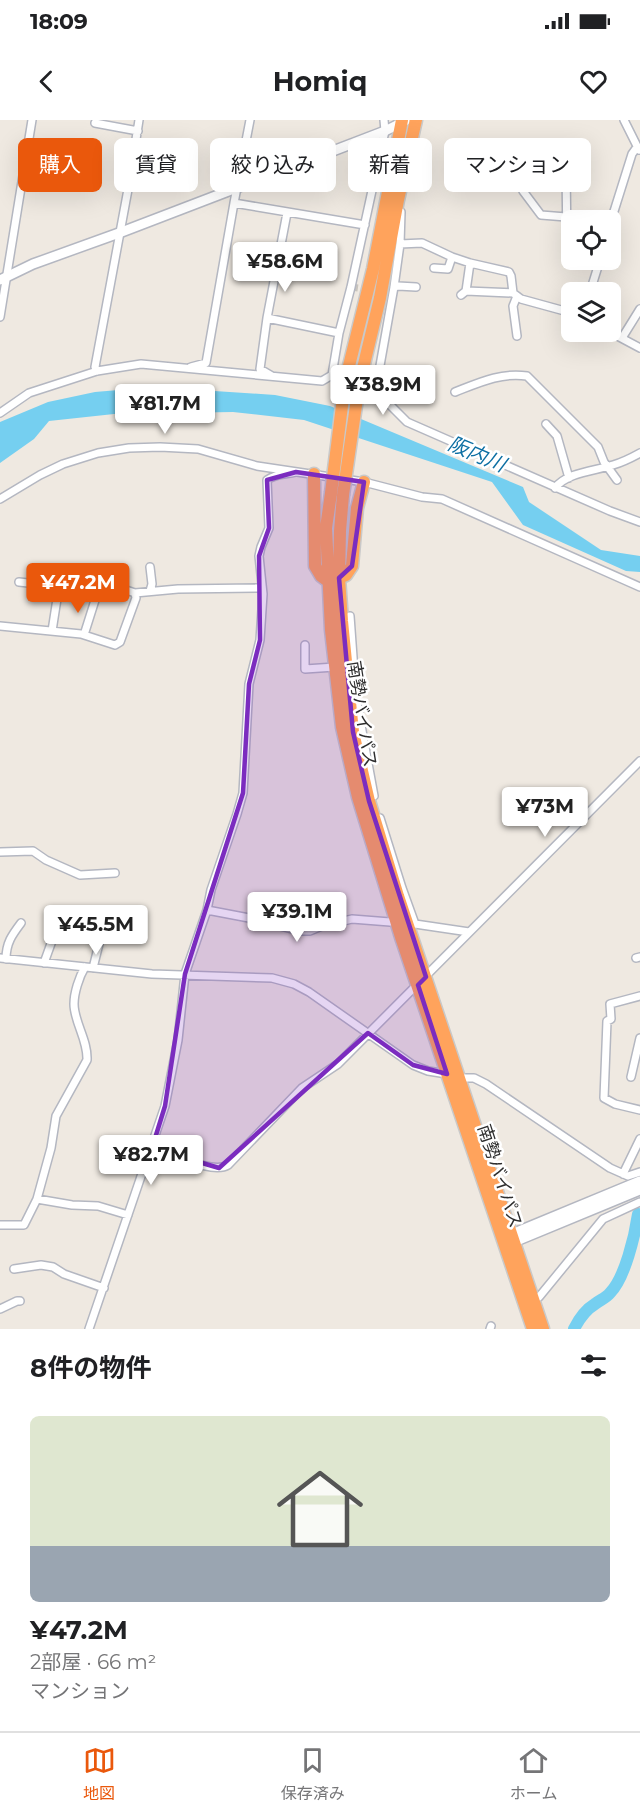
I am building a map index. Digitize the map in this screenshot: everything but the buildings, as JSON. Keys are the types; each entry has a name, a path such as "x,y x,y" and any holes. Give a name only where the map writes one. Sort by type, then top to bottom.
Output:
{"highway":[{"name":"南勢バイパス","path":"416,120 380,298 359,385 334,580 335,667 342,727 358,797 401,938 422,981"},
{"name":"南勢バイパス","path":"403,121 373,269 345,382 326,528 342,621 353,732 369,801 422,981 508,1240 533,1329"},
{"path":"314,474 315,566 321,576 334,580 346,575 352,566 357,508 364,482"},
{"name":"南勢バイパス","path":"508,1240 543,1329"}],"street":[{"path":"0,317 3,278 32,120"},
{"path":"97,371 95,367 139,120"},
{"path":"247,138 250,120"},
{"path":"0,413 29,393 97,371 141,363 322,381 332,375 339,333 386,131 384,120"},
{"path":"615,210 632,154 639,149 624,120"},
{"path":"336,150 386,131 403,121"},
{"path":"94,123 138,131"},
{"path":"564,163 566,217 541,215 523,191 527,182 564,163"},
{"path":"3,278 33,264 227,192"},
{"path":"185,368 206,363 236,192"},
{"path":"398,200 401,200 400,244 376,388 383,392 388,402 407,422 555,488 640,522"},
{"path":"234,203 365,225"},
{"path":"274,377 260,369 267,318 287,213"},
{"path":"400,244 422,243 470,263 509,272 515,294 513,306 517,336"},
{"path":"434,268 448,269 452,256"},
{"path":"470,263 463,293 515,294 521,299 561,310"},
{"path":"394,287 416,287"},
{"path":"640,309 622,338 640,348"},
{"path":"267,318 339,333"},
{"path":"455,392 489,379 516,374 527,376 598,447 604,462 617,480"},
{"path":"546,424 557,436 569,478"},
{"path":"0,499 63,464 98,453 129,448 198,449 257,466 364,482 422,497 442,499 640,587"},
{"path":"555,488 569,478 608,467 640,453"},
{"path":"88,1329 165,1106 178,1040 185,974 243,793 249,684 260,640 263,594 259,556 269,528 267,480 274,475 296,472"},
{"path":"150,567 152,584 150,591"},
{"path":"19,582 59,586 96,597"},
{"path":"84,635 102,582 135,593 261,588"},
{"path":"52,631 59,586"},
{"path":"0,626 84,635 115,645 120,642 136,598 135,593"},
{"path":"350,616 356,698 373,795 415,924 469,933"},
{"path":"305,645 305,669 335,667"},
{"path":"152,1148 206,1166 224,1167 302,1088 338,1064 640,761"},
{"path":"0,852 33,851 46,860 80,874 115,873"},
{"path":"207,910 300,931 310,931 352,919 390,922"},
{"path":"21,922 10,937 3,958 152,974 272,978 294,984 309,992 412,1065 428,1071 474,1078 610,1168 628,1176 640,1172"},
{"path":"44,963 52,938"},
{"path":"0,1225 24,1225 37,1199 51,1148 56,1116 87,1060 87,1052 74,1004 81,973 89,968 99,944"},
{"path":"640,996 610,1004 611,1019 607,1020 604,1098 615,1104 640,1110"},
{"path":"631,1077 640,1038"},
{"path":"623,1174 640,1139"},
{"path":"508,1240 640,1181"},
{"path":"508,1240 640,1190"},
{"path":"37,1199 72,1205 98,1206 128,1215"},
{"path":"539,1297 603,1219 640,1202"},
{"path":"14,1269 41,1265 53,1267 64,1274 104,1288"},
{"path":"0,1309 20,1301"}],"highlighted area":[{"path":"296,472 364,482 352,566 339,578 353,732 369,801 426,977 418,985 447,1074 413,1065 368,1033 219,1168 152,1148 165,1106 185,974 243,793 249,684 260,640 259,556 269,528 267,480"}],"water":[{"name":"阪内川","path":"154,387 275,395 330,406 523,487 529,502 601,550 640,556 640,572 626,571 523,525 492,482 304,420 233,412 114,414 49,421 34,439 0,463 0,422 48,402 95,392"}],"waterway":[{"path":"574,1329 585,1312 607,1296 615,1286 629,1256 638,1214"}],"tunnel":[{"path":"351,287 392,293"},
{"path":"332,375 376,388"}]}
